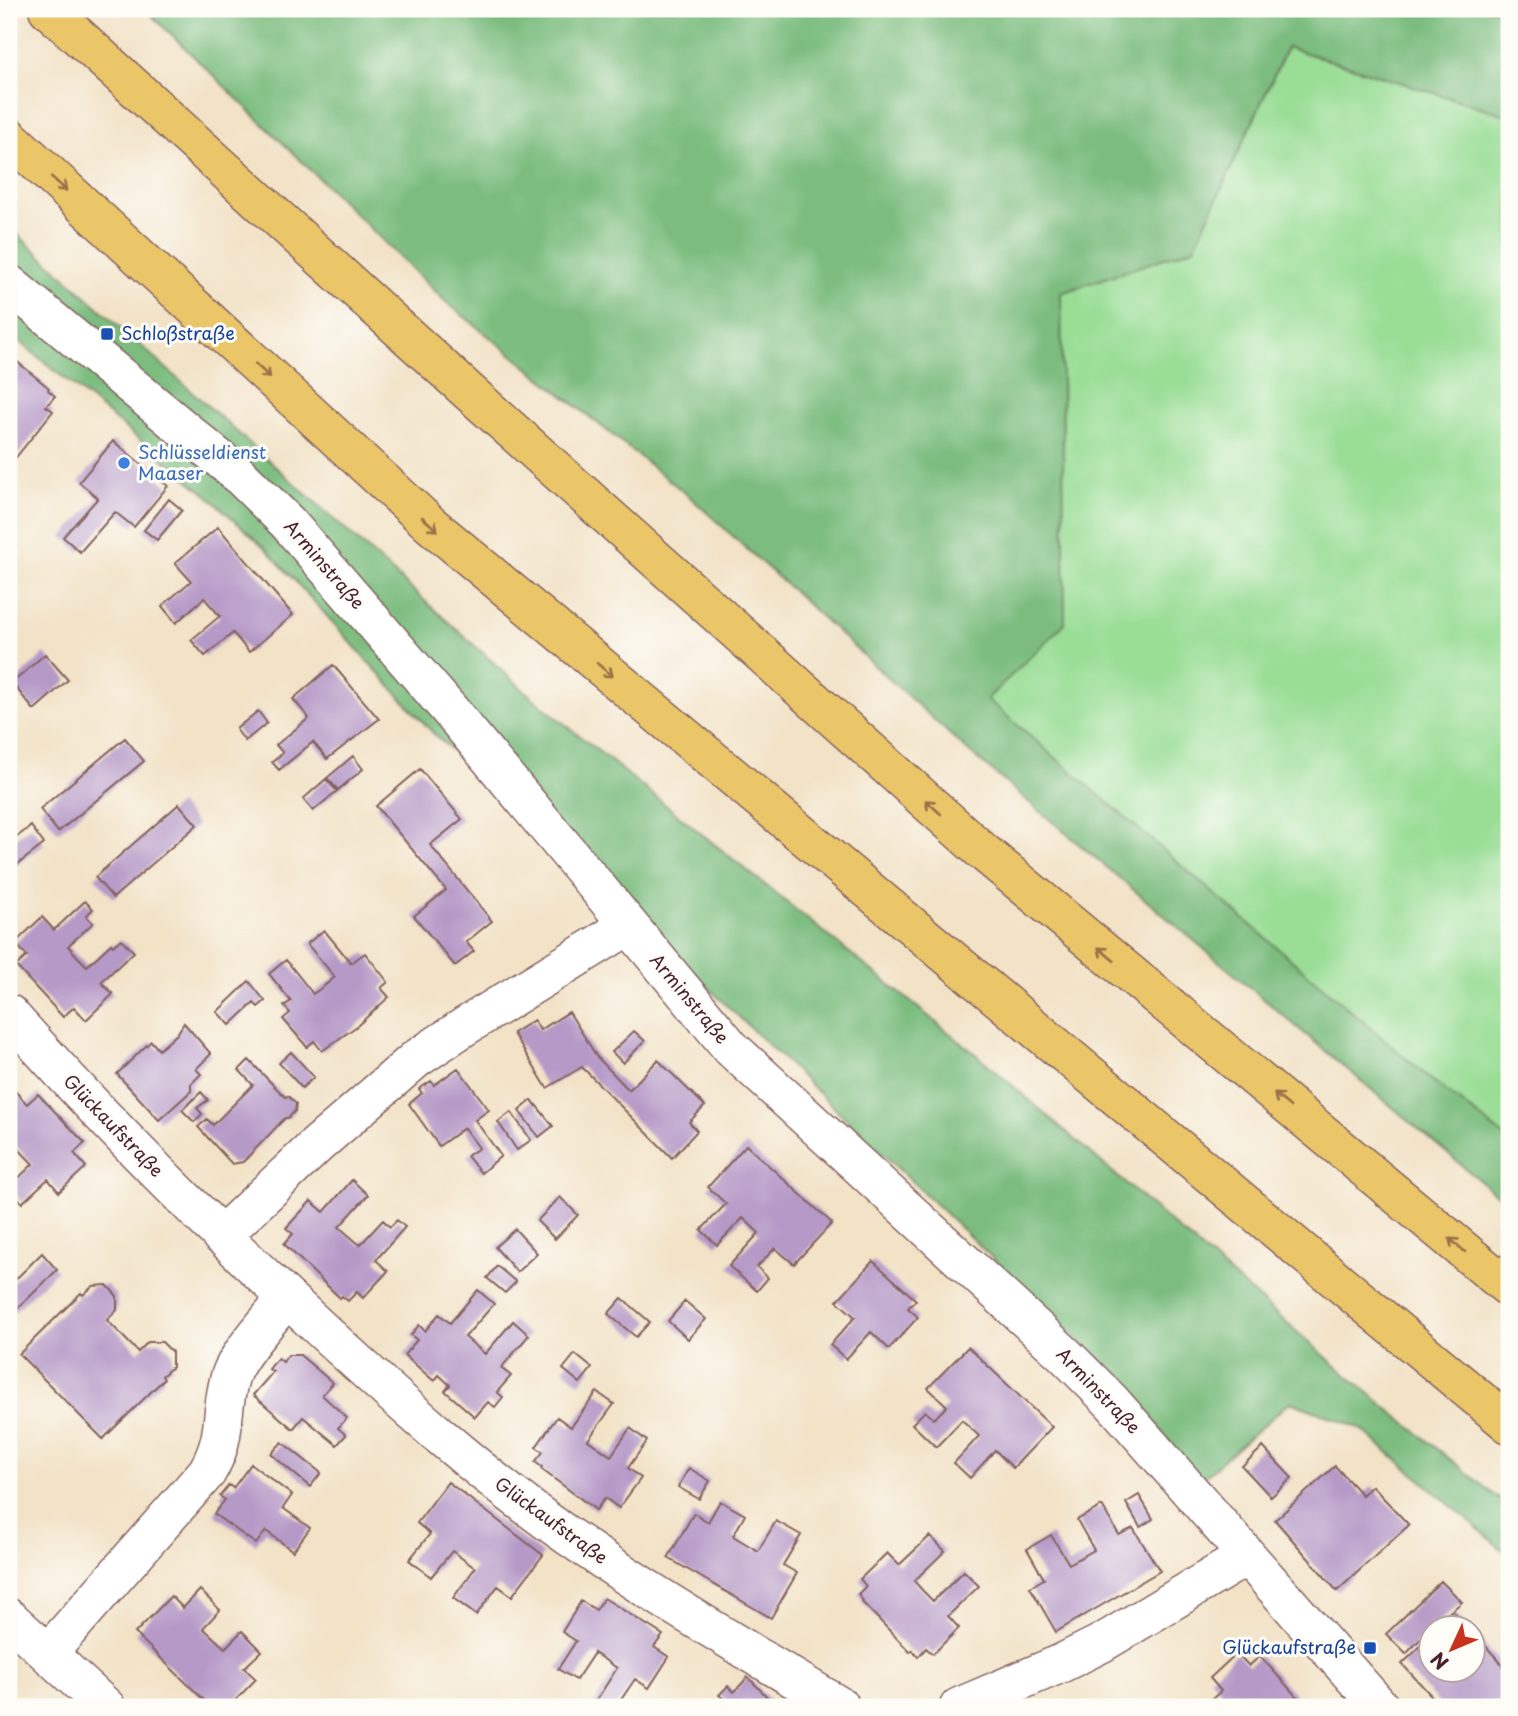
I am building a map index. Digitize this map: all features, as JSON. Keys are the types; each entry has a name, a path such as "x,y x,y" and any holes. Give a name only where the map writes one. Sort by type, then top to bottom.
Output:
{"highway":[{"path":"48,9 469,392 981,850 1509,1288"},
{"path":"9,137 431,525 1509,1424"}],"street":[{"name":"Arminstraße","path":"9,284 239,475 288,523 453,715 731,1048 1065,1355 1112,1402 1380,1707"},
{"path":"221,1236 317,1145 416,1059 628,926"},
{"name":"Glückaufstraße","path":"9,1014 129,1144 221,1236 474,1465 567,1535 695,1619 841,1707"},
{"path":"48,1653 207,1472 222,1440 230,1375 287,1298"},
{"path":"959,1707 1102,1643 1247,1556"},
{"path":"9,1618 106,1707"}],"green space":[{"path":"145,9 1509,9 1509,116 1287,47 1194,248 1061,293 1065,623 987,699 1429,1078 1509,1140 1509,1205 967,750 690,497 446,302"},
{"path":"1287,47 1509,116 1509,1140 1429,1078 986,699 1065,622 1061,293 1194,248"},
{"path":"9,227 536,701 983,1060 1349,1377 1509,1507 1509,1555 1360,1428 1290,1402 1199,1481 1131,1390 597,882 434,734 267,550 207,495 9,333"}],"building":[{"path":"9,355 55,396 46,406 53,411 13,461 9,458"},
{"path":"113,441 168,486 134,527 115,512 80,552 63,537 98,498 79,482"},
{"path":"169,499 182,510 157,540 144,530"},
{"path":"218,527 293,615 249,652 233,633 205,656 191,640 220,616 204,598 176,623 162,606 191,581 175,563"},
{"path":"45,654 68,680 34,710 12,683"},
{"path":"333,665 379,719 327,759 313,742 279,770 272,762 283,753 276,745 309,718 293,699"},
{"path":"258,711 267,723 245,741 236,729"},
{"path":"125,738 144,761 58,832 40,809"},
{"path":"353,756 363,769 338,790 327,778"},
{"path":"420,769 462,819 430,845 492,921 466,942 474,951 455,966 414,916 446,890 376,806"},
{"path":"326,779 337,791 313,811 303,799"},
{"path":"179,804 197,825 113,898 95,877"},
{"path":"31,826 44,844 9,871 9,843"},
{"path":"85,901 93,909 86,916 93,923 68,946 78,957 87,966 111,944 113,946 121,939 134,952 101,982 113,994 86,1020 74,1007 63,1017 16,966 27,956 15,943 42,917 54,930"},
{"path":"324,930 351,963 365,953 388,982 381,988 389,997 357,1026 322,1051 314,1041 307,1047 283,1019 290,1013 284,1006 291,1001 269,974 286,960 313,994 324,986 335,977 307,944"},
{"path":"249,981 265,1001 258,1007 254,1003 230,1025 217,1012"},
{"path":"569,1012 597,1057 629,1090 658,1060 705,1106 689,1122 697,1131 672,1158 582,1067 547,1088 513,1033 534,1020 540,1030"},
{"path":"184,1023 211,1054 196,1069 201,1074 191,1084 191,1091 159,1120 117,1074 151,1041 159,1050 177,1034"},
{"path":"634,1031 645,1041 623,1063 612,1052"},
{"path":"291,1052 314,1077 302,1088 279,1063"},
{"path":"249,1060 285,1097 288,1096 296,1104 295,1111 243,1162 232,1164 198,1127 207,1119 213,1125 253,1085 239,1070"},
{"path":"458,1068 489,1110 475,1120 501,1156 481,1173 467,1156 479,1148 464,1128 439,1146 409,1104 422,1093 419,1089 431,1081 434,1085"},
{"path":"15,1091 27,1104 38,1094 85,1143 74,1153 86,1167 59,1192 48,1179 22,1203 9,1187 33,1164 14,1144 9,1149 9,1097"},
{"path":"201,1092 208,1100 197,1108 202,1114 194,1122 182,1110"},
{"path":"532,1100 553,1126 539,1137 519,1111"},
{"path":"511,1112 531,1140 517,1150 498,1122"},
{"path":"746,1145 832,1223 794,1264 775,1248 757,1267 768,1278 757,1291 729,1266 759,1233 743,1218 717,1245 701,1230 726,1204 708,1187"},
{"path":"352,1180 368,1195 339,1227 360,1245 383,1220 390,1227 397,1220 405,1227 376,1260 388,1271 363,1298 357,1292 348,1301 342,1296 340,1298 284,1244 293,1234 286,1228 311,1201 324,1212"},
{"path":"560,1197 578,1215 555,1239 537,1221"},
{"path":"515,1229 537,1253 517,1272 495,1247"},
{"path":"42,1253 57,1270 9,1317 9,1286"},
{"path":"873,1261 916,1300 908,1308 918,1317 889,1349 871,1332 846,1359 830,1345 855,1317 837,1301"},
{"path":"497,1266 516,1282 505,1293 487,1278"},
{"path":"107,1285 117,1296 117,1310 107,1320 138,1352 148,1342 162,1342 172,1352 172,1367 162,1376 164,1379 103,1439 19,1354 81,1293 83,1295 93,1286"},
{"path":"478,1290 494,1304 465,1337 485,1354 513,1321 529,1335 501,1368 511,1376 497,1392 503,1397 495,1407 488,1402 475,1417 445,1391 450,1385 439,1375 434,1381 404,1355 417,1340 411,1335 419,1325 425,1331 439,1314 450,1323"},
{"path":"622,1298 650,1322 636,1337 608,1314"},
{"path":"685,1301 706,1319 688,1339 668,1321"},
{"path":"968,1347 1052,1427 1013,1468 995,1450 970,1478 954,1463 979,1436 962,1420 936,1447 912,1424 925,1411 934,1419 947,1406 928,1388"},
{"path":"575,1354 592,1368 580,1383 563,1369"},
{"path":"288,1355 300,1355 333,1383 322,1395 347,1418 338,1428 346,1435 337,1445 303,1417 293,1429 253,1395 273,1372 269,1369 278,1358 283,1362"},
{"path":"597,1392 614,1404 588,1440 611,1456 630,1428 647,1441 628,1468 641,1478 619,1508 605,1498 596,1510 535,1462 543,1452 536,1447 557,1417 571,1427"},
{"path":"282,1442 321,1473 310,1487 271,1454"},
{"path":"1263,1447 1292,1478 1271,1497 1242,1466"},
{"path":"251,1464 292,1495 283,1508 310,1528 293,1551 266,1531 256,1544 214,1514 225,1500 220,1496 229,1485 233,1488"},
{"path":"1335,1466 1362,1495 1372,1486 1409,1525 1337,1591 1275,1520"},
{"path":"689,1468 710,1481 699,1499 678,1487"},
{"path":"448,1482 543,1555 512,1596 498,1586 476,1615 453,1598 475,1568 452,1551 431,1577 409,1560 430,1534 417,1523"},
{"path":"1139,1495 1153,1519 1140,1527 1126,1503"},
{"path":"720,1501 745,1515 733,1536 758,1551 776,1521 801,1535 783,1565 797,1573 771,1618 668,1558 694,1513 708,1522"},
{"path":"1102,1506 1119,1535 1133,1528 1160,1571 1056,1632 1030,1587 1044,1579 1027,1549 1051,1535 1069,1564 1094,1550 1077,1520"},
{"path":"930,1536 945,1551 914,1581 923,1591 933,1601 964,1571 979,1586 948,1616 959,1628 933,1654 926,1648 918,1657 862,1602 858,1594 866,1586 860,1579 887,1553 899,1565"},
{"path":"1441,1581 1462,1602 1448,1614 1416,1614 1416,1644 1406,1654 1386,1634"},
{"path":"200,1590 220,1610 203,1628 225,1648 242,1631 262,1651 244,1668 256,1679 229,1707 211,1707 135,1633 171,1596 183,1608"},
{"path":"604,1598 663,1635 654,1647 669,1657 649,1688 635,1679 616,1707 592,1707 617,1668 594,1653 576,1680 558,1669 576,1641 562,1632 581,1601 596,1610"},
{"path":"1486,1646 1509,1672 1509,1707 1442,1707 1421,1684 1486,1684"},
{"path":"1416,1650 1416,1679 1402,1664"},
{"path":"1237,1653 1249,1666 1260,1656 1306,1707 1203,1707 1221,1691 1210,1678"},
{"path":"748,1677 776,1706 718,1707 725,1700 719,1695 728,1686 734,1692"}],"place":[{"name":"Schloßstraße","path":"107,334"},
{"name":"Schlüsseldienst Maaser","path":"124,463"},
{"name":"Glückaufstraße","path":"1370,1648"}]}
